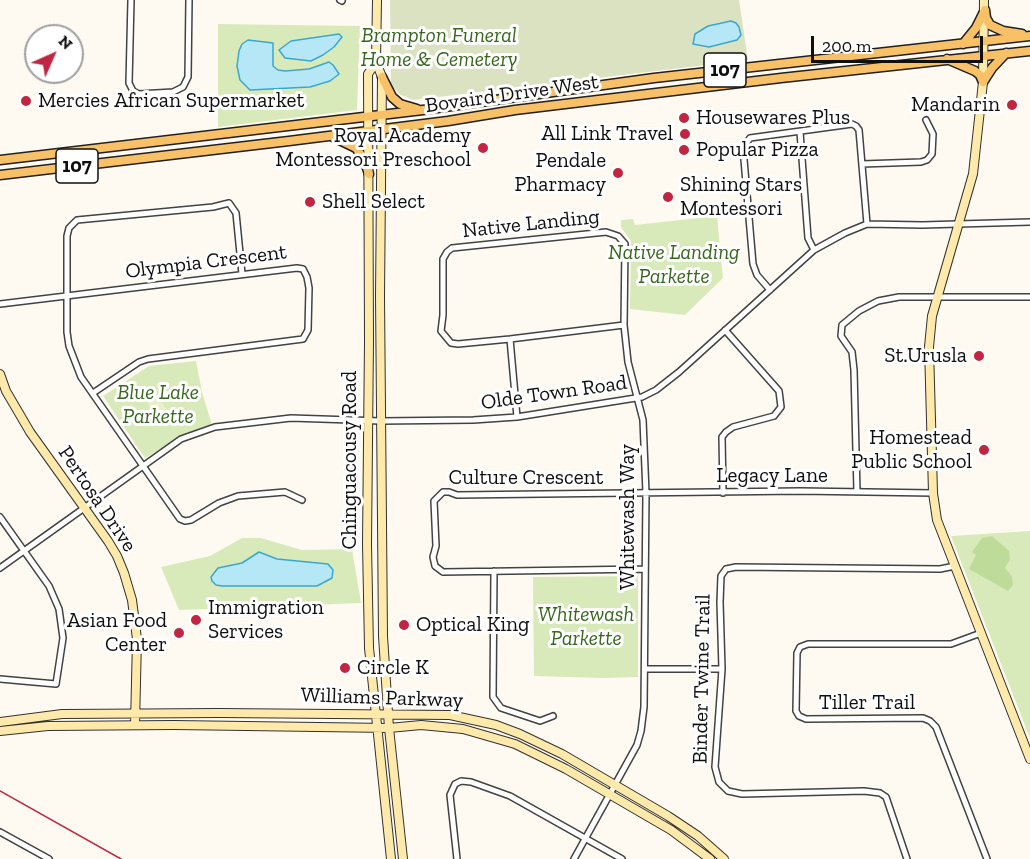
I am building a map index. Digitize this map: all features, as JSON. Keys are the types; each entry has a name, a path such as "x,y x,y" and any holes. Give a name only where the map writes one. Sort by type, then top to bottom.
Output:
{"main road":[{"name":"Chinguacousy Road","path":"377,0 376,62 382,77 380,115 382,636 403,859"},
{"path":"985,5 988,22 994,28 1030,36"},
{"path":"985,5 982,82 973,174 937,297 929,347 933,493 937,520 1030,759"},
{"path":"963,44 976,28 985,5"},
{"name":"Bovaird Drive West","path":"0,160 369,117 547,92 1030,36"},
{"name":"Bovaird Drive West","path":"0,175 330,136 550,106 946,58 1030,51"},
{"path":"982,82 1006,53"},
{"path":"946,58 971,68 980,75 982,82"},
{"name":"Chinguacousy Road","path":"376,62 368,74 368,624 391,859"},
{"path":"382,77 388,93 400,104 423,110"},
{"path":"547,92 550,106"},
{"path":"330,136 353,145 364,159 369,174"},
{"name":"Pertosa Drive","path":"0,374 6,391 30,432 117,556 129,585 137,639 135,725"},
{"name":"Williams Parkway","path":"0,722 62,714 297,713 376,716 444,714 496,725 538,741 699,836 724,859"},
{"name":"Williams Parkway","path":"0,731 48,726 135,725 378,728 441,726 464,729 514,744 539,755 678,834 710,859"}],"street":[{"path":"131,0 129,83 133,91 139,94 173,92 183,87 188,77 189,0"},
{"path":"862,164 927,160 932,154 933,134 926,120"},
{"path":"770,290 757,275 753,264 743,148 750,138 852,124 859,130 867,224"},
{"path":"800,132 808,238 814,250"},
{"path":"242,274 236,213 229,203 213,207 77,220 69,228 67,236 66,295 69,346 81,376 180,519 185,521 238,496 285,492 302,500"},
{"name":"Olde Town Road","path":"0,568 181,440 215,427 291,418 381,421 517,417 637,398 656,390 674,376 824,243 867,224 1030,222"},
{"name":"Native Landing","path":"624,325 510,339 451,343 441,331 444,300 441,265 449,250 613,232 622,240 625,247 624,325 628,362 637,398"},
{"name":"Olympia Crescent","path":"0,304 242,274 303,269 309,288 308,330 303,339 148,358 93,393"},
{"path":"857,492 854,370 852,352 841,336 842,325 859,311 878,301 899,297 1030,297"},
{"path":"723,493 723,437 726,432 733,427 768,419 781,407 779,391 725,330"},
{"path":"510,339 517,417"},
{"name":"Whitewash Way","path":"574,859 637,745 641,731 646,669 646,493 643,420 637,398"},
{"name":"Culture Crescent","path":"645,569 449,573 435,566 433,557 436,546 434,501 443,492 457,495 646,493"},
{"name":"Legacy Lane","path":"646,493 933,493"},
{"path":"0,517 50,586 59,609 63,638 56,684 0,679"},
{"name":"Binder Twine Trail","path":"907,859 886,796 880,793 864,791 742,794 728,791 719,782 715,767 722,669 721,576 726,569 736,567 940,569 955,566"},
{"path":"494,571 493,697 501,708 540,720 553,716"},
{"name":"Tiller Trail","path":"981,633 951,644 808,644 800,647 797,653 796,711 799,716 806,719 923,718 930,721 936,727 987,859"},
{"path":"646,669 722,669"},
{"path":"457,859 450,795 455,784 461,781 471,782 510,796 622,859"},
{"path":"0,832 48,859"}],"green space":[{"name":"Brampton Funeral Home & Cemetery","path":"390,0 739,0 748,60 413,100 399,94 391,85"},
{"path":"218,24 360,26 357,110 218,127"},
{"name":"Native Landing Parkette","path":"717,216 723,278 685,315 630,309 631,241 621,227 621,220 633,219 635,225"},
{"name":"Blue Lake Parkette","path":"196,361 212,425 182,436 145,458 103,396 149,366"},
{"path":"154,390 167,410 157,417 144,397"},
{"path":"1030,531 1030,738 951,536"},
{"path":"992,536 1009,551 1010,559 1005,568 1012,577 1013,585 1008,591 969,569 976,555 972,552 982,538"},
{"path":"242,538 261,538 302,550 352,549 361,603 179,610 161,567 210,556"},
{"name":"Whitewash Parkette","path":"638,576 638,677 534,676 533,577"}],"water":[{"path":"731,21 739,27 741,35 737,40 709,47 693,44 695,34 708,26"},
{"path":"339,34 342,37 334,47 311,61 285,58 279,50 291,41"},
{"path":"248,40 273,43 273,66 278,70 309,69 329,62 339,74 330,81 310,87 250,90 240,80 237,66 239,51 242,44"},
{"path":"259,552 277,559 328,564 333,570 332,578 317,586 222,586 212,581 211,577 218,568 242,563"}],"railway":[{"path":"0,791 121,859"}],"place":[{"name":"Mercies African Supermarket","path":"26,101"},
{"name":"Mandarin","path":"1012,105"},
{"name":"Housewares Plus","path":"684,118"},
{"name":"All Link Travel","path":"685,134"},
{"name":"Royal Academy Montessori Preschool","path":"483,148"},
{"name":"Popular Pizza","path":"684,150"},
{"name":"Pendale Pharmacy","path":"618,173"},
{"name":"Shining Stars Montessori","path":"668,197"},
{"name":"Shell Select","path":"310,202"},
{"name":"St.Urusla","path":"979,356"},
{"name":"Homestead Public School","path":"984,450"},
{"name":"Immigration Services","path":"196,620"},
{"name":"Optical King","path":"404,625"},
{"name":"Asian Food Center","path":"179,633"},
{"name":"Circle K","path":"345,668"}]}
